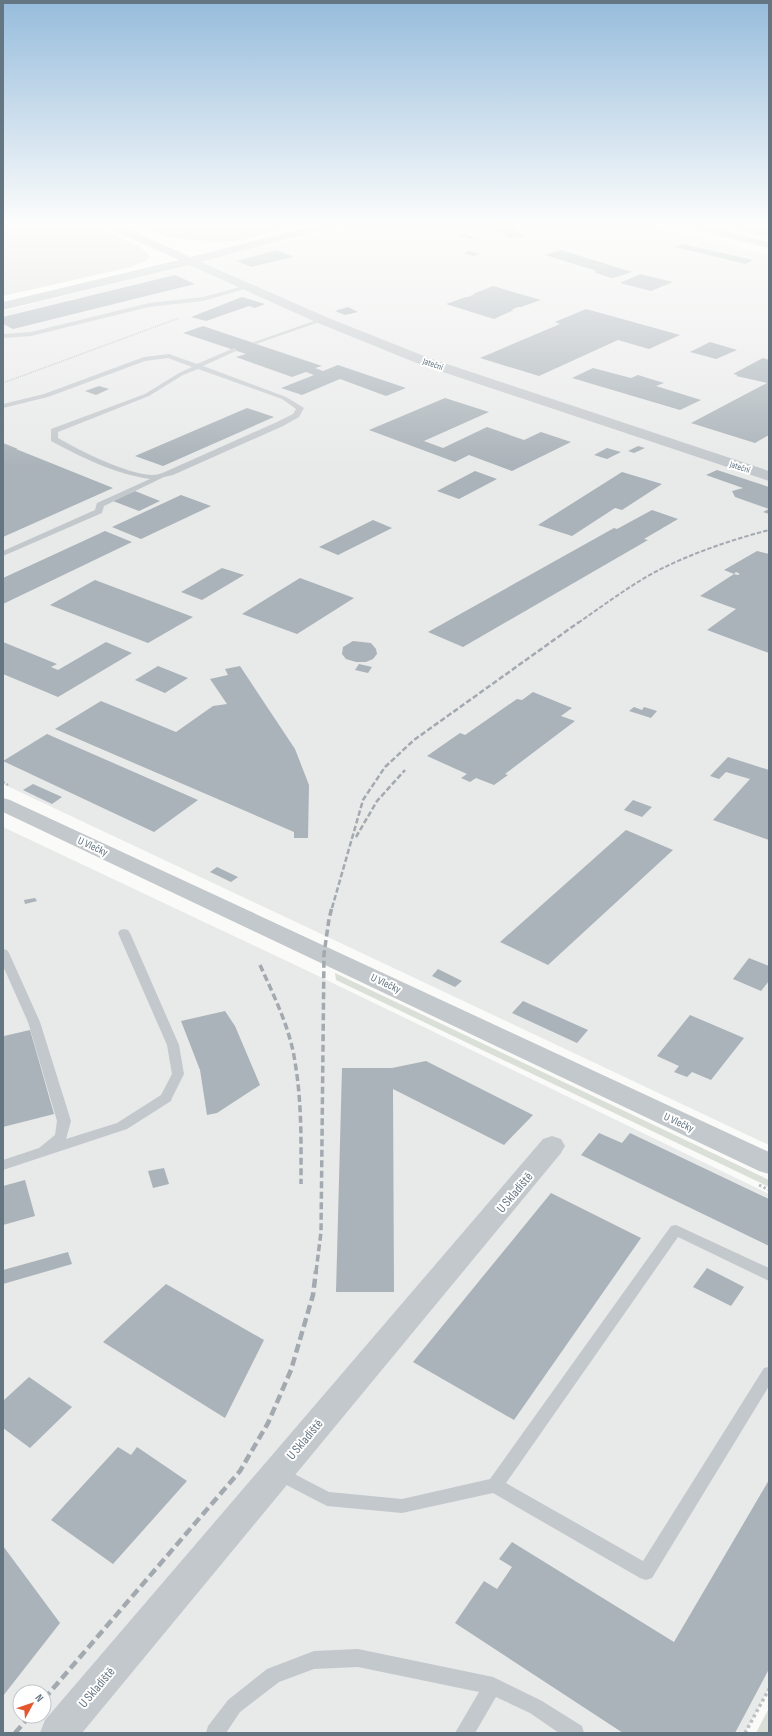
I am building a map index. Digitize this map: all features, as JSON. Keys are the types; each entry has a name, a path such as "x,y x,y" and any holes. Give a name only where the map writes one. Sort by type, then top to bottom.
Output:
{"street":[{"name":"Jateční","path":"288,305 374,342 424,361 767,474"},
{"name":"U Vlečky","path":"3,804 769,1164"},
{"name":"U Skladiště","path":"58,1733 552,1146"}],"lane":[{"path":"3,336 31,334 157,305"},
{"path":"254,343 322,320"},
{"path":"170,473 152,477 126,470 69,448 54,439 54,431 147,395 181,374 234,350"},
{"path":"3,406 46,396 144,359 169,356 284,398 300,408 296,415 280,424 108,501 100,505 99,511 3,554"},
{"path":"3,1165 122,1126 166,1098 178,1074 174,1045 124,933"},
{"path":"3,953 34,1022 64,1120 61,1137 43,1152"},
{"path":"277,1472 327,1499 402,1506 495,1485 676,1230 769,1275"},
{"path":"495,1485 646,1572 769,1373"},
{"path":"215,1733 234,1706 273,1675 314,1660 358,1658 494,1686 536,1708 575,1733"},
{"path":"464,1733 494,1686"}],"path":[{"path":"3,383 179,318"},
{"path":"745,1733 769,1689"}],"shaded area":[{"path":"27,305 769,305 769,1145 3,784 3,311"},
{"path":"3,827 310,972 769,1194 769,1689 745,1733 3,1733"},
{"path":"335,973 769,1180 769,1187 336,980"},
{"path":"769,1708 769,1733 756,1733"}],"building":[{"path":"52,305 110,305 13,329 3,324 3,317"},
{"path":"222,305 262,305 255,308 249,306 206,321 191,317"},
{"path":"449,305 527,305 518,307 494,319"},
{"path":"348,307 358,312 345,315 335,311"},
{"path":"586,309 680,335 649,349 618,340 539,376 480,358 560,324 555,322"},
{"path":"203,326 322,366 315,368 323,371 338,365 406,388 386,396 340,379 302,395 281,388 314,375 306,372 292,377 236,357 246,354 183,333"},
{"path":"710,342 737,350 716,359 690,352"},
{"path":"763,358 769,360 769,435 755,443 691,423 767,383 733,374"},
{"path":"593,368 631,378 638,375 664,383 656,386 701,400 680,410 572,378"},
{"path":"99,386 109,389 96,395 85,391"},
{"path":"445,398 489,412 424,441 443,448 487,427 524,440 541,432 571,442 512,471 469,455 455,462 369,430"},
{"path":"247,408 274,417 163,466 135,456"},
{"path":"3,443 18,449 16,449 113,488 3,537"},
{"path":"638,446 645,448 634,453 628,451"},
{"path":"607,448 621,452 607,459 594,455"},
{"path":"717,470 769,487 769,509 735,497 732,491 743,488 706,475"},
{"path":"475,471 497,479 459,499 437,491"},
{"path":"622,472 662,484 622,510 615,508 572,536 538,525"},
{"path":"135,491 160,501 139,511 113,501"},
{"path":"181,495 211,506 141,539 112,527"},
{"path":"769,509 769,514 763,512"},
{"path":"652,510 678,519 644,539 648,540 463,647 428,632 614,528 617,529"},
{"path":"373,520 392,528 338,555 319,547"},
{"path":"105,531 132,542 3,604 3,578"},
{"path":"757,551 769,554 769,653 707,630 736,609 700,596 734,574 724,570"},
{"path":"222,568 244,575 202,600 181,592"},
{"path":"300,578 354,598 297,634 242,614"},
{"path":"95,580 193,617 148,643 50,605"},
{"path":"353,641 371,643 376,649 377,654 373,659 366,662 356,662 346,659 342,654 343,647"},
{"path":"3,642 57,664 51,667 58,670 106,642 132,653 58,697 3,674"},
{"path":"359,664 372,667 368,673 355,670"},
{"path":"158,666 188,678 165,693 135,680"},
{"path":"240,666 295,749 309,785 308,838 294,838 294,832 55,729 101,701 176,732 213,706 227,704 210,679 228,675 225,669"},
{"path":"533,692 572,708 561,716 575,721 505,774 508,775 494,785 476,778 470,782 461,778 467,774 427,756 460,733 465,735 517,699 522,700"},
{"path":"634,707 642,710 644,707 657,711 651,718 629,711"},
{"path":"47,734 198,800 154,832 3,761"},
{"path":"728,757 769,770 769,840 713,820 750,779 726,772 719,779 710,776"},
{"path":"33,784 62,797 52,804 23,790"},
{"path":"633,800 652,807 642,817 624,810"},
{"path":"626,830 673,850 548,965 500,942"},
{"path":"217,867 238,877 231,882 210,872"},
{"path":"35,898 37,901 25,904 24,900"},
{"path":"749,958 769,966 769,981 761,991 733,979"},
{"path":"438,969 462,981 455,987 432,976"},
{"path":"523,1001 588,1030 577,1043 512,1013"},
{"path":"225,1011 235,1026 260,1085 217,1113 207,1115 200,1070 181,1021"},
{"path":"690,1015 744,1038 711,1080 692,1072 687,1077 674,1072 679,1066 657,1056"},
{"path":"30,1030 54,1114 3,1127 3,1032 4,1036"},
{"path":"426,1061 533,1115 504,1145 393,1089 394,1292 336,1292 342,1068 392,1068"},
{"path":"599,1133 622,1143 630,1133 769,1199 769,1246 581,1155"},
{"path":"164,1168 169,1184 153,1188 148,1171"},
{"path":"25,1180 35,1216 3,1225 3,1186"},
{"path":"551,1193 641,1238 514,1420 413,1362"},
{"path":"68,1252 72,1264 3,1284 3,1270"},
{"path":"707,1268 744,1287 731,1306 693,1287"},
{"path":"166,1284 264,1340 225,1418 103,1342"},
{"path":"29,1377 72,1407 30,1448 3,1428 3,1401"},
{"path":"118,1447 131,1455 137,1447 187,1481 113,1564 51,1520"},
{"path":"769,1480 769,1669 735,1733 623,1733 455,1623 484,1581 497,1589 512,1567 499,1559 512,1542 674,1642"},
{"path":"3,1546 60,1623 3,1696"}],"railway":[{"path":"578,623 636,583 670,564 740,538 769,530"},
{"path":"332,908 363,800 385,767 414,740 579,622"},
{"path":"356,837 377,801 405,770"},
{"path":"316,1272 321,1232 324,954 332,907"},
{"path":"260,965 281,1012 293,1049 300,1108 301,1184"},
{"path":"52,1690 240,1471 268,1423 291,1370 313,1295 316,1271"},
{"path":"15,1733 23,1724"}]}
